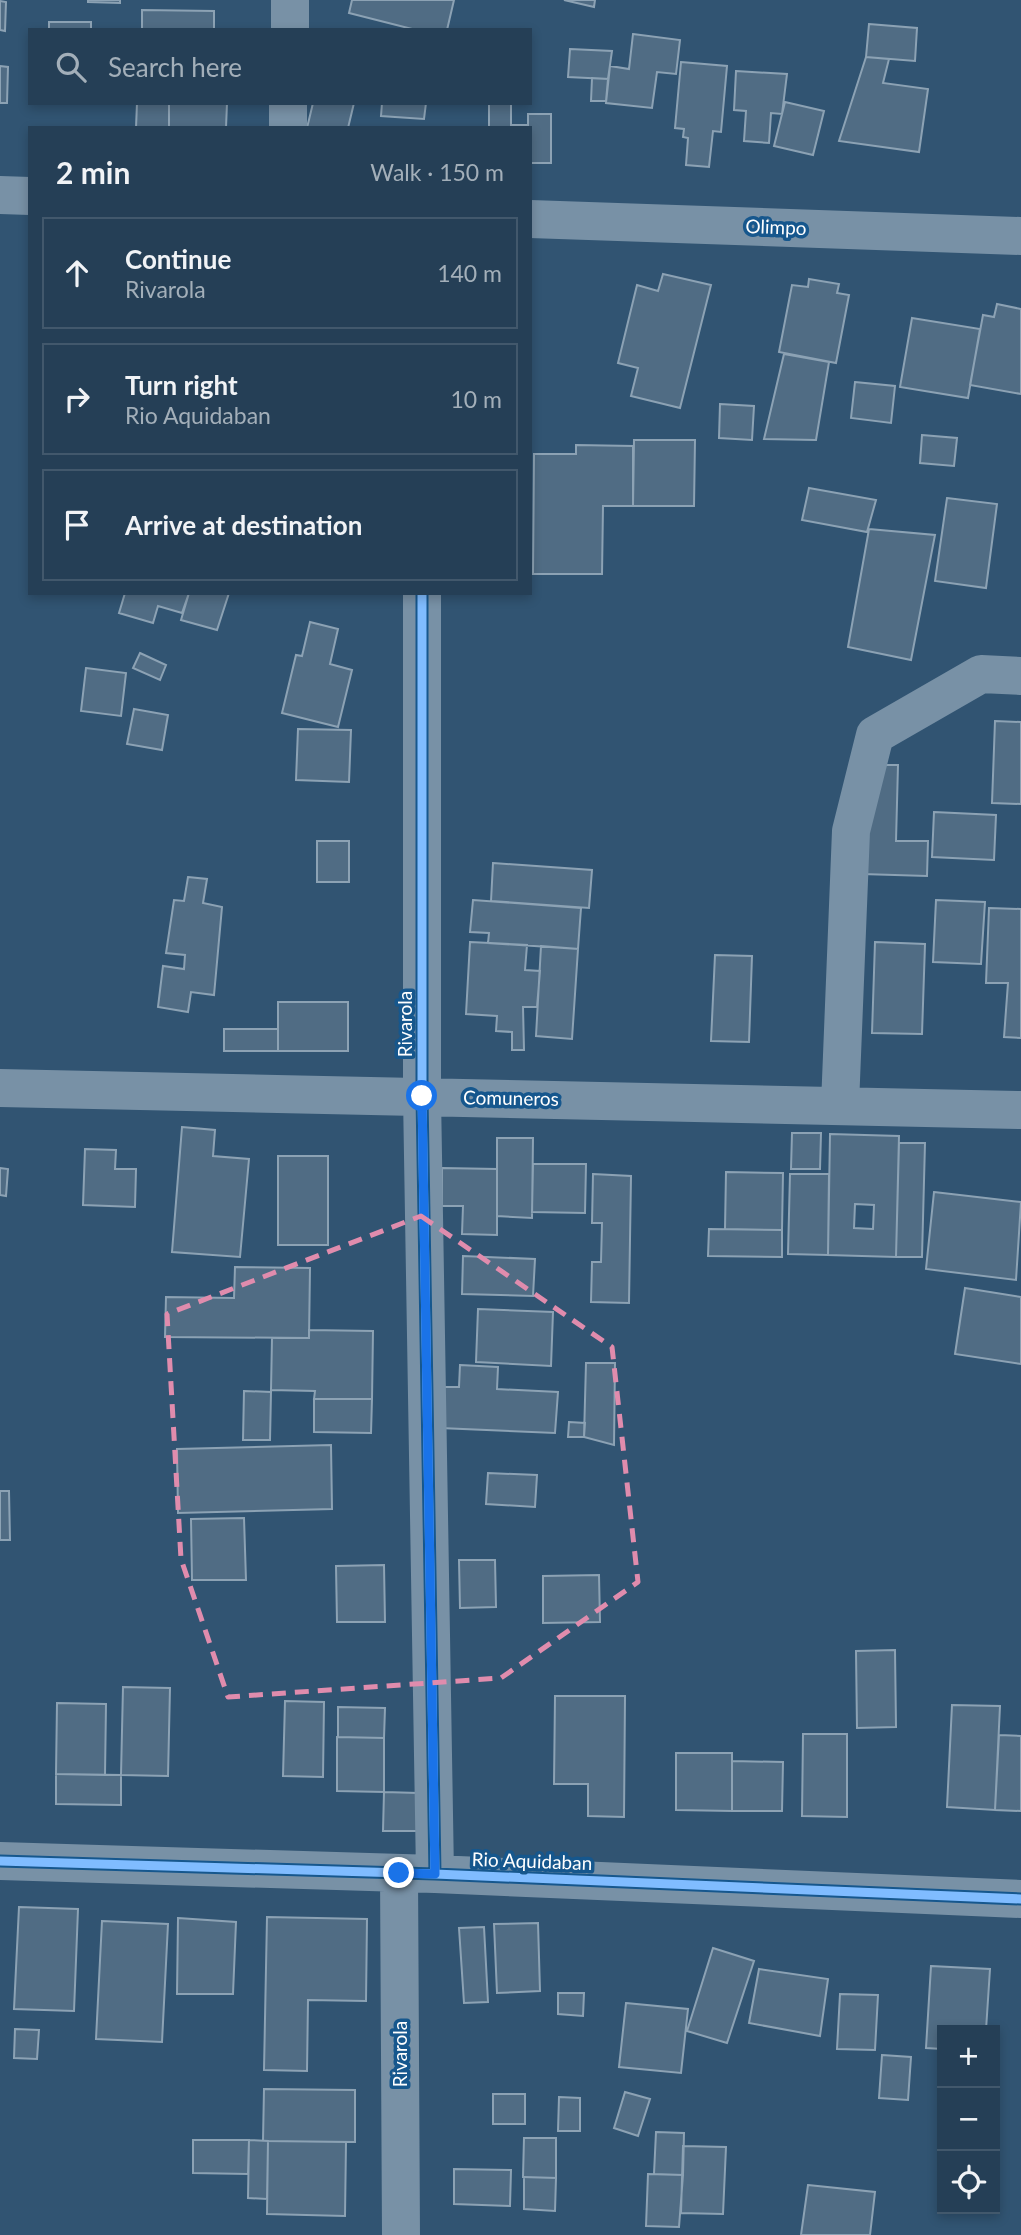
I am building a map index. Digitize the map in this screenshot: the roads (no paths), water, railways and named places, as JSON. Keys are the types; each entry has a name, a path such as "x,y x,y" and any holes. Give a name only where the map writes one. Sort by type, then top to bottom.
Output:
{"street":[{"path":"290,0 290,28"},
{"path":"288,105 288,126"},
{"path":"0,195 28,197"},
{"name":"Olimpo","path":"532,219 1021,236"},
{"name":"Rivarola","path":"401,2235 417,1874 422,595"},
{"path":"840,1105 850,831 875,735 981,674 1021,676"},
{"name":"Comuneros","path":"0,1088 1021,1110"},
{"name":"Rio Aquidaban","path":"0,1861 417,1874 1021,1899"}]}
